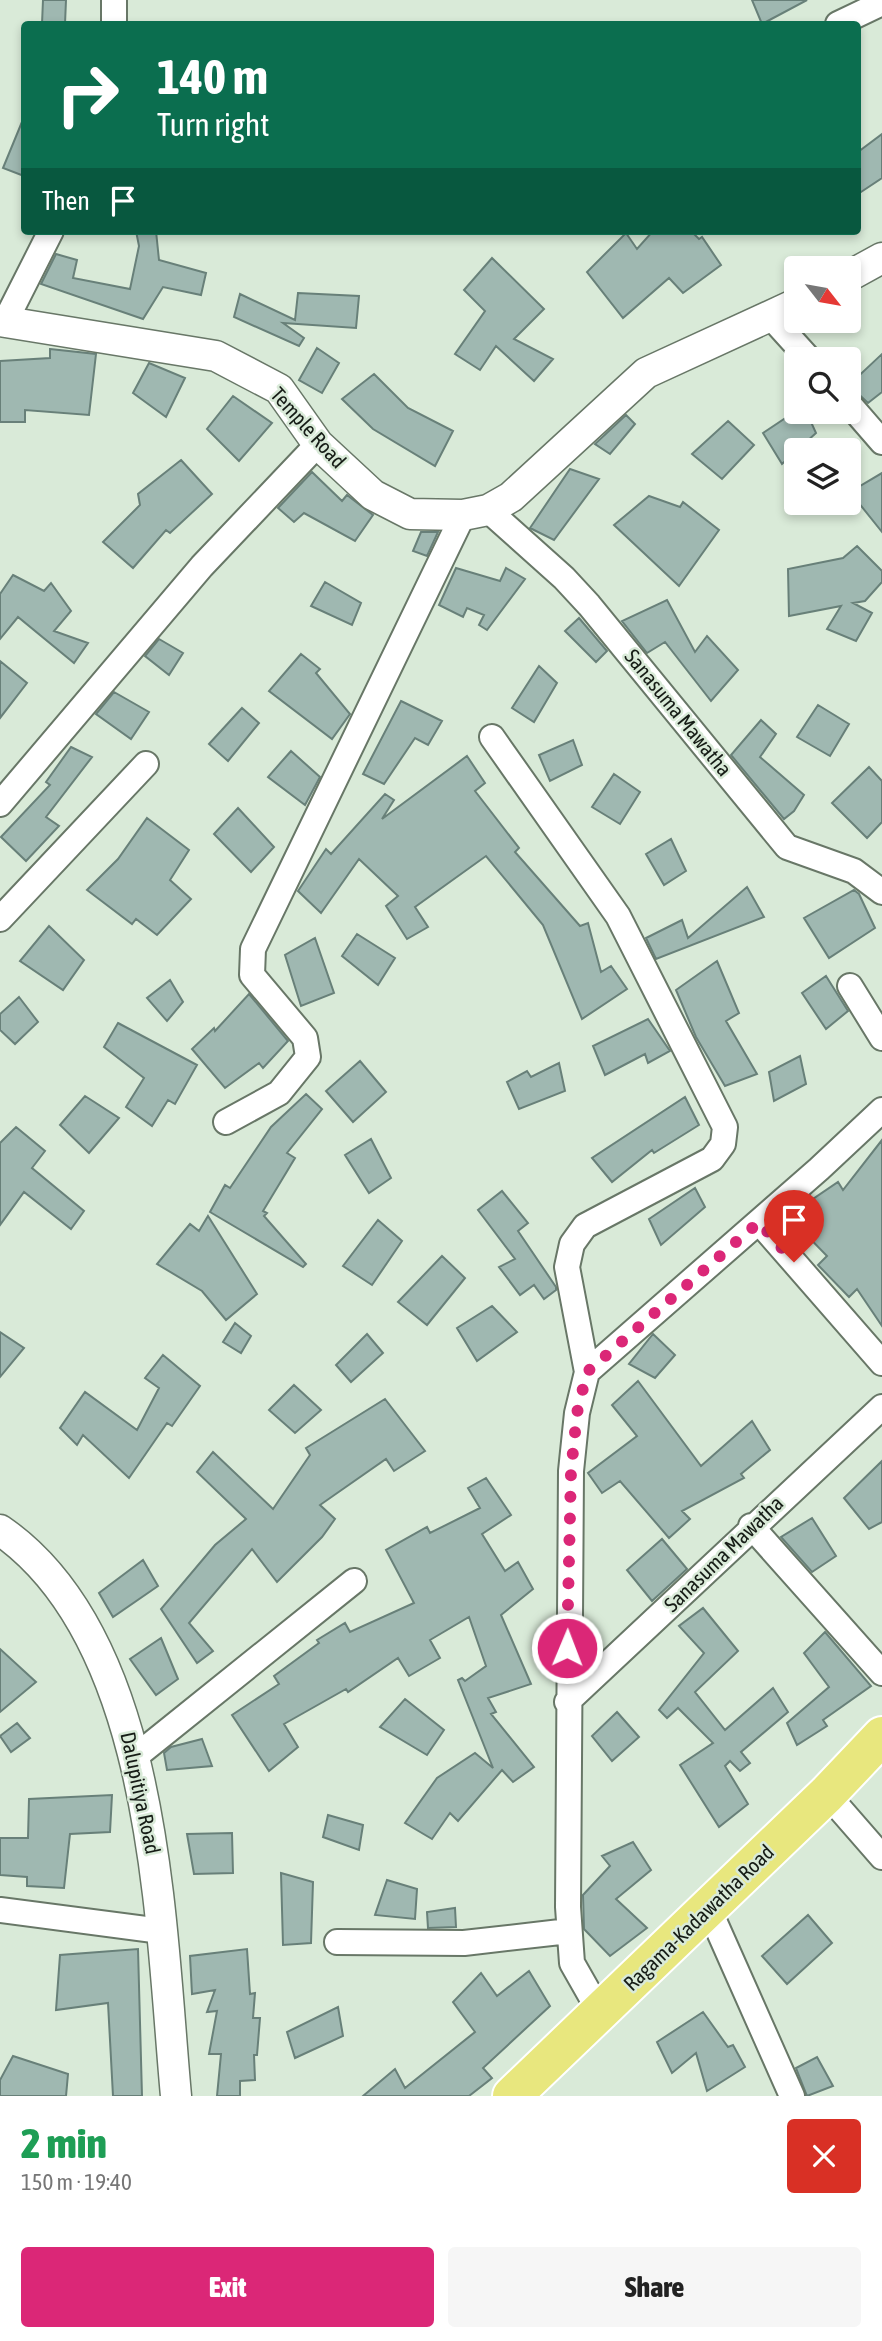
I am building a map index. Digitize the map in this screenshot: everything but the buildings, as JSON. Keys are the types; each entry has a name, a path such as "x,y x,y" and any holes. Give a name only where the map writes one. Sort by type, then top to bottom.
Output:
{"main road":[{"name":"Ragama-Kadawatha Road","path":"512,2096 601,2014 827,1794 882,1736"}],"street":[{"path":"114,0 114,21"},
{"path":"844,21 882,3"},
{"path":"3,322 49,235"},
{"path":"861,269 882,258"},
{"path":"226,1122 279,1093 308,1057 305,1038 252,975 253,949 476,512 511,497 646,373 784,311"},
{"name":"Temple Road","path":"3,322 216,356 279,389 318,444 373,495 410,514 476,512"},
{"path":"861,418 882,443"},
{"path":"0,804 202,566 318,444"},
{"name":"Sanasuma Mawatha","path":"476,512 564,578 787,847 854,871 882,892"},
{"path":"492,737 618,916 725,1128 723,1144 712,1159 585,1226 572,1244 567,1267 587,1372 577,1413 571,1471 567,1702 569,1931 572,1963 601,2014"},
{"path":"0,919 146,764"},
{"path":"850,986 882,1038"},
{"path":"587,1372 882,1110"},
{"path":"759,1222 882,1363"},
{"name":"Sanasuma Mawatha","path":"567,1702 610,1665 751,1526 882,1407"},
{"path":"751,1526 882,1672"},
{"name":"Dalupitiya Road","path":"0,1530 38,1564 66,1598 95,1645 135,1757 153,1853 176,2096"},
{"path":"135,1757 354,1581"},
{"path":"827,1794 882,1857"},
{"path":"708,1907 792,2096"},
{"path":"0,1910 161,1931"},
{"path":"337,1942 464,1943 569,1931"}],"route":[{"path":"567,1648 571,1471 577,1413 587,1372 759,1222 794,1262"}]}
